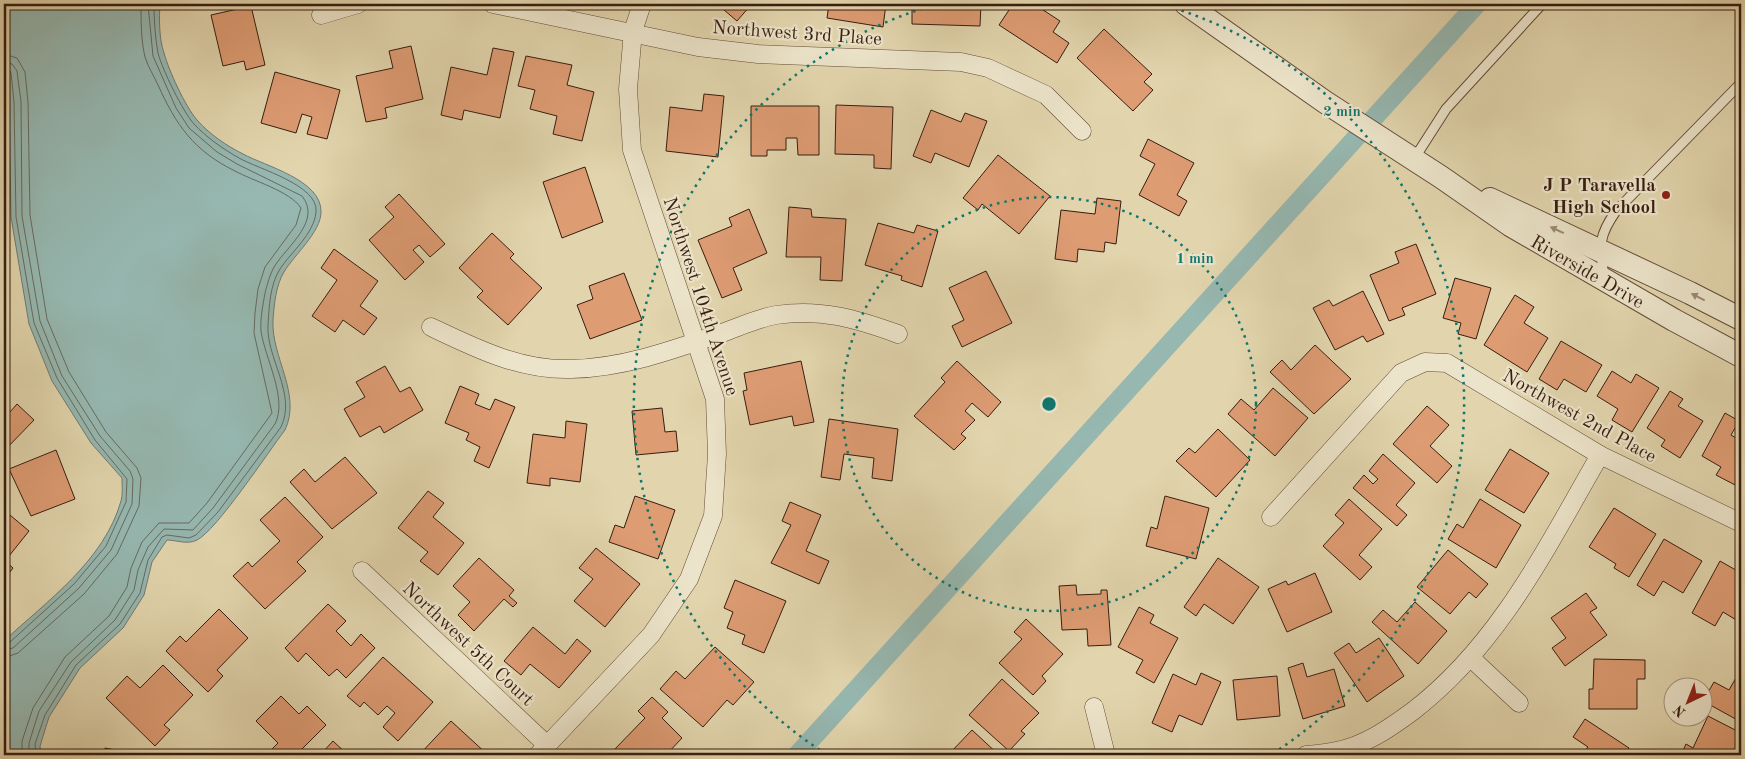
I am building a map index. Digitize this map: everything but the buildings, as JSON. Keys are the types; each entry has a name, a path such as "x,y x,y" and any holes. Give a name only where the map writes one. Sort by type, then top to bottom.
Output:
{"street":[{"path":"321,15 358,4"},
{"name":"Northwest 3rd Place","path":"493,4 633,31 698,47 758,54 961,62 988,68 1021,82 1046,96 1082,131"},
{"name":"Northwest 104th Avenue","path":"542,750 651,635 688,578 713,516 717,454 715,399 632,150 628,89 633,31 642,4"},
{"name":"Riverside Drive","path":"1186,4 1325,102 1441,177 1510,225 1674,320 1741,356"},
{"name":"Riverside Drive","path":"1441,177 1601,251 1741,320"},
{"path":"431,327 476,348 525,365 570,370 620,365 775,315 811,313 852,318 898,334"},
{"name":"Northwest 2nd Place","path":"1271,517 1401,374 1425,362 1447,363 1600,455 1741,523"},
{"path":"1306,755 1337,751 1387,731 1432,696 1471,658 1516,600 1600,455"},
{"name":"Northwest 5th Court","path":"362,572 542,750"},
{"path":"1471,658 1519,703"},
{"path":"1094,707 1106,755"}],"lane":[{"path":"1414,160 1446,109 1542,4"},
{"path":"1604,279 1601,251 1603,230 1616,211 1737,95 1741,83"}],"water":[{"path":"4,4 160,4 162,47 173,78 192,114 213,135 231,147 303,183 319,201 321,212 317,227 288,265 277,289 273,320 274,334 290,403 285,430 242,490 206,534 190,542 167,540 152,562 144,595 123,628 80,668 49,717 40,746 41,755 4,755 4,641 72,579 102,543 113,523 121,501 122,478 91,443 52,381 29,324 11,217 9,102 4,61"}],"waterway":[{"path":"797,755 1477,4"}],"place":[{"name":"J P Taravella High School","path":"1666,195"}]}
